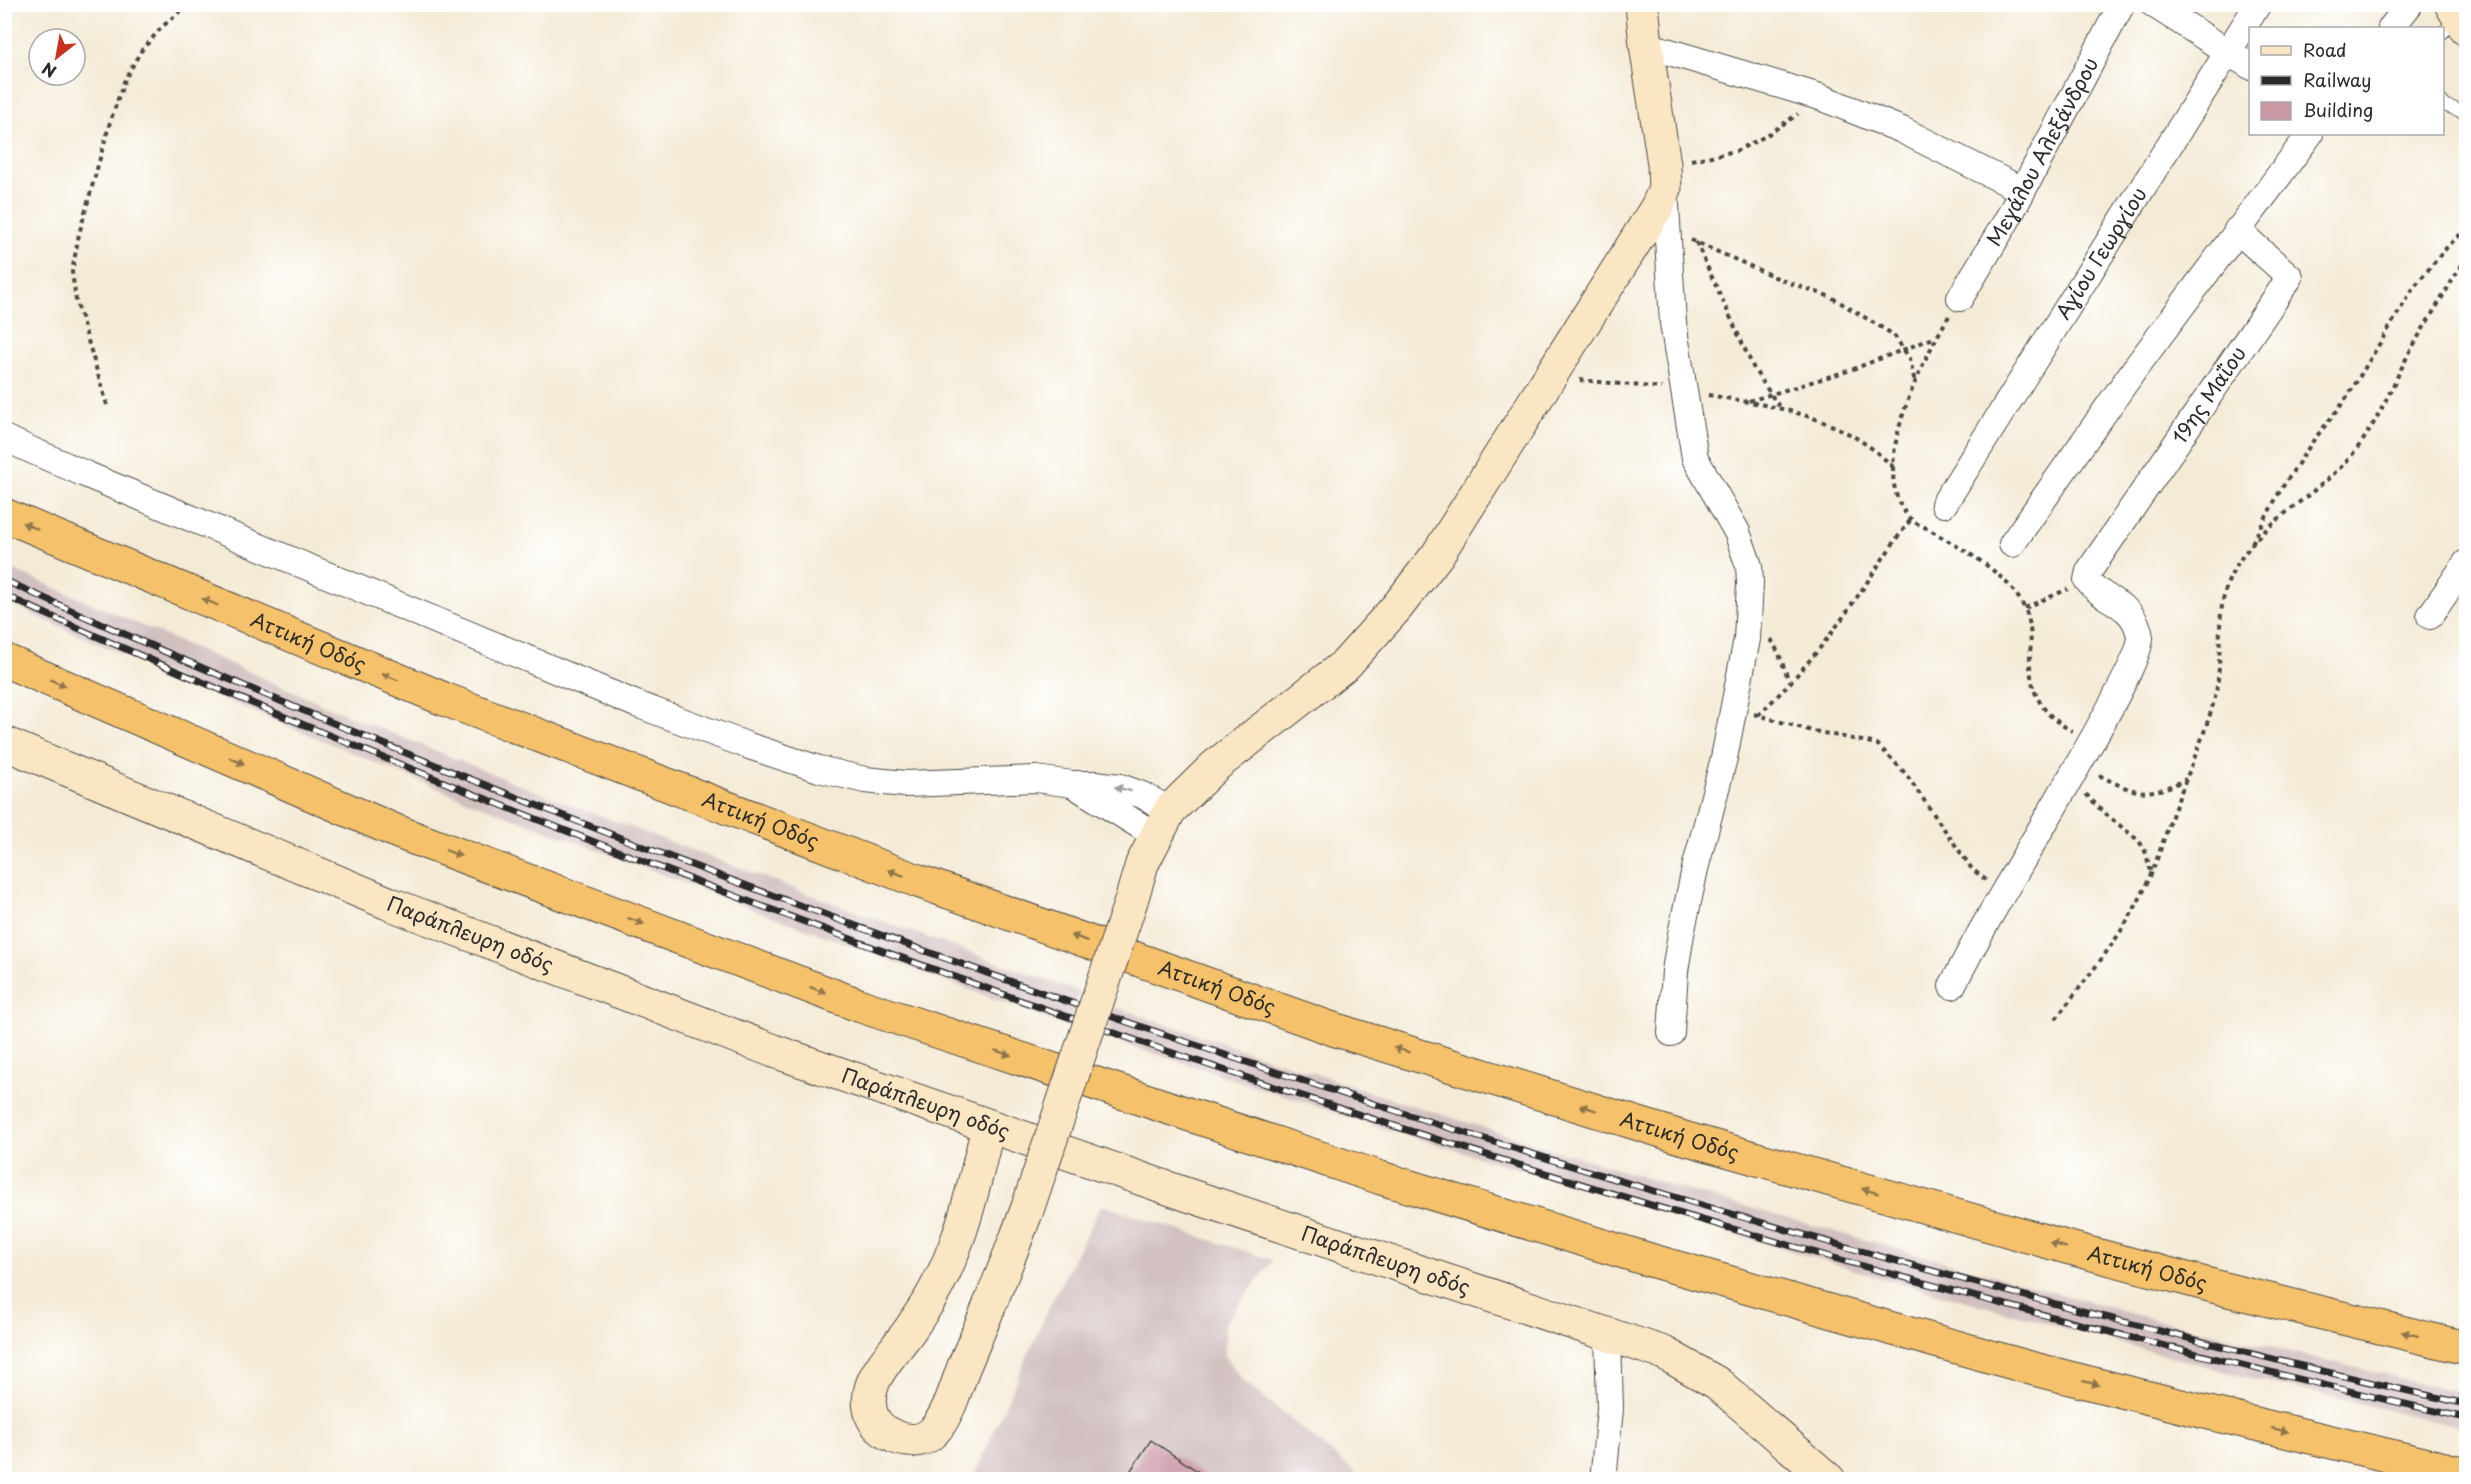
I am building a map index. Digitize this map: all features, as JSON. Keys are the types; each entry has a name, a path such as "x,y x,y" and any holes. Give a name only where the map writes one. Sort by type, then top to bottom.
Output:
{"highway":[{"name":"Αττική Οδός","path":"4,515 444,699 918,881 1333,1029 1684,1138 2066,1247 2232,1291 2466,1348"},
{"path":"4,660 410,837 861,1006 1381,1178 1662,1263 2034,1368 2205,1412 2466,1474"}],"street":[{"path":"1642,4 1664,164 1673,323 1695,458 1737,532 1749,566 1750,608 1747,639 1724,758 1695,869 1681,934 1675,971 1671,1033"},
{"name":"Μεγάλου Αλεξάνδρου","path":"1960,298 2022,190 2122,4"},
{"path":"2153,4 2249,65"},
{"name":"Αγίου Γεωργίου","path":"1944,504 2258,4"},
{"path":"2392,27 2410,4"},
{"path":"1646,45 1820,97 1902,130 2022,190"},
{"path":"2012,544 2134,370 2309,135"},
{"path":"988,1127 966,1213 944,1274 914,1324 884,1362 870,1388 869,1407 873,1420 887,1433 902,1440 919,1440 933,1432 945,1414 995,1296 1028,1210 1143,864 1162,823 1215,766 1346,664 1371,638 1437,554 1641,235 1658,207 1665,189"},
{"name":"19ης Μαΐου","path":"2088,576 2290,277 2237,230"},
{"path":"4,438 96,479 636,704 749,746 819,769 865,780 904,784 1036,779 1071,784 1094,796 1162,823"},
{"path":"2430,616 2466,563"},
{"path":"1952,986 2136,658 2141,640 2136,623 2124,607 2110,597 2095,591 2088,576"},
{"name":"Παράπλευρη οδός","path":"4,743 388,903 774,1051 988,1127 1664,1353 1718,1383 1829,1479"},
{"path":"1603,1479 1610,1409 1608,1334"}],"lane":[{"path":"2444,104 2466,113"}],"path":[{"path":"107,405 76,300 72,272 79,234 124,79 141,51 163,26 189,4"},
{"path":"1665,189 1680,167 1693,159 1736,151 1764,137 1820,97"},
{"path":"2056,1019 2118,933 2143,892 2151,872 2216,691 2220,674 2221,606 2230,579 2280,491 2313,441 2346,399 2414,286 2448,246 2466,229"},
{"path":"1668,231 1784,281 1831,297 1894,335 1910,359 1915,383"},
{"path":"1696,242 1754,369 1781,408"},
{"path":"2249,549 2267,528 2328,480 2352,455 2376,420 2405,360 2466,255"},
{"path":"1960,298 1936,337 1915,383 1900,431 1892,480 1900,504 1912,518 1994,569 2025,608 2031,634 2030,660 2034,687 2043,709 2058,723 2080,760 2102,811 2139,841 2145,851 2151,872"},
{"path":"1748,402 1904,350 1936,337"},
{"path":"1549,377 1683,390 1781,408 1832,424 1878,452 1893,468"},
{"path":"1758,715 1775,699 1845,614 1878,563 1912,518"},
{"path":"2025,608 2088,576"},
{"path":"1734,707 1809,730 1877,744 1905,773 1971,869 2004,892"},
{"path":"2080,760 2123,788 2151,793 2164,790 2186,779"}],"shaded area":[{"path":"5,566 359,720 553,798 857,912 1080,992 1069,1027 446,792 205,691 5,602"},
{"path":"1115,1007 1376,1094 1685,1190 2133,1314 2466,1394 2466,1428 2245,1377 1874,1276 1390,1130 1106,1038"},
{"path":"1101,1205 1273,1260 1225,1323 1225,1357 1244,1381 1363,1479 972,1480 1050,1305"}],"building":[{"path":"1151,1440 1209,1479 1125,1479"}],"railway":[{"path":"4,580 274,698 546,809 959,963 1267,1069 1606,1177 1948,1275 2120,1321 2466,1404"},
{"path":"4,595 310,728 620,852 1073,1019 1302,1096 1532,1169 1764,1238 1997,1302 2231,1362 2466,1418"}]}
